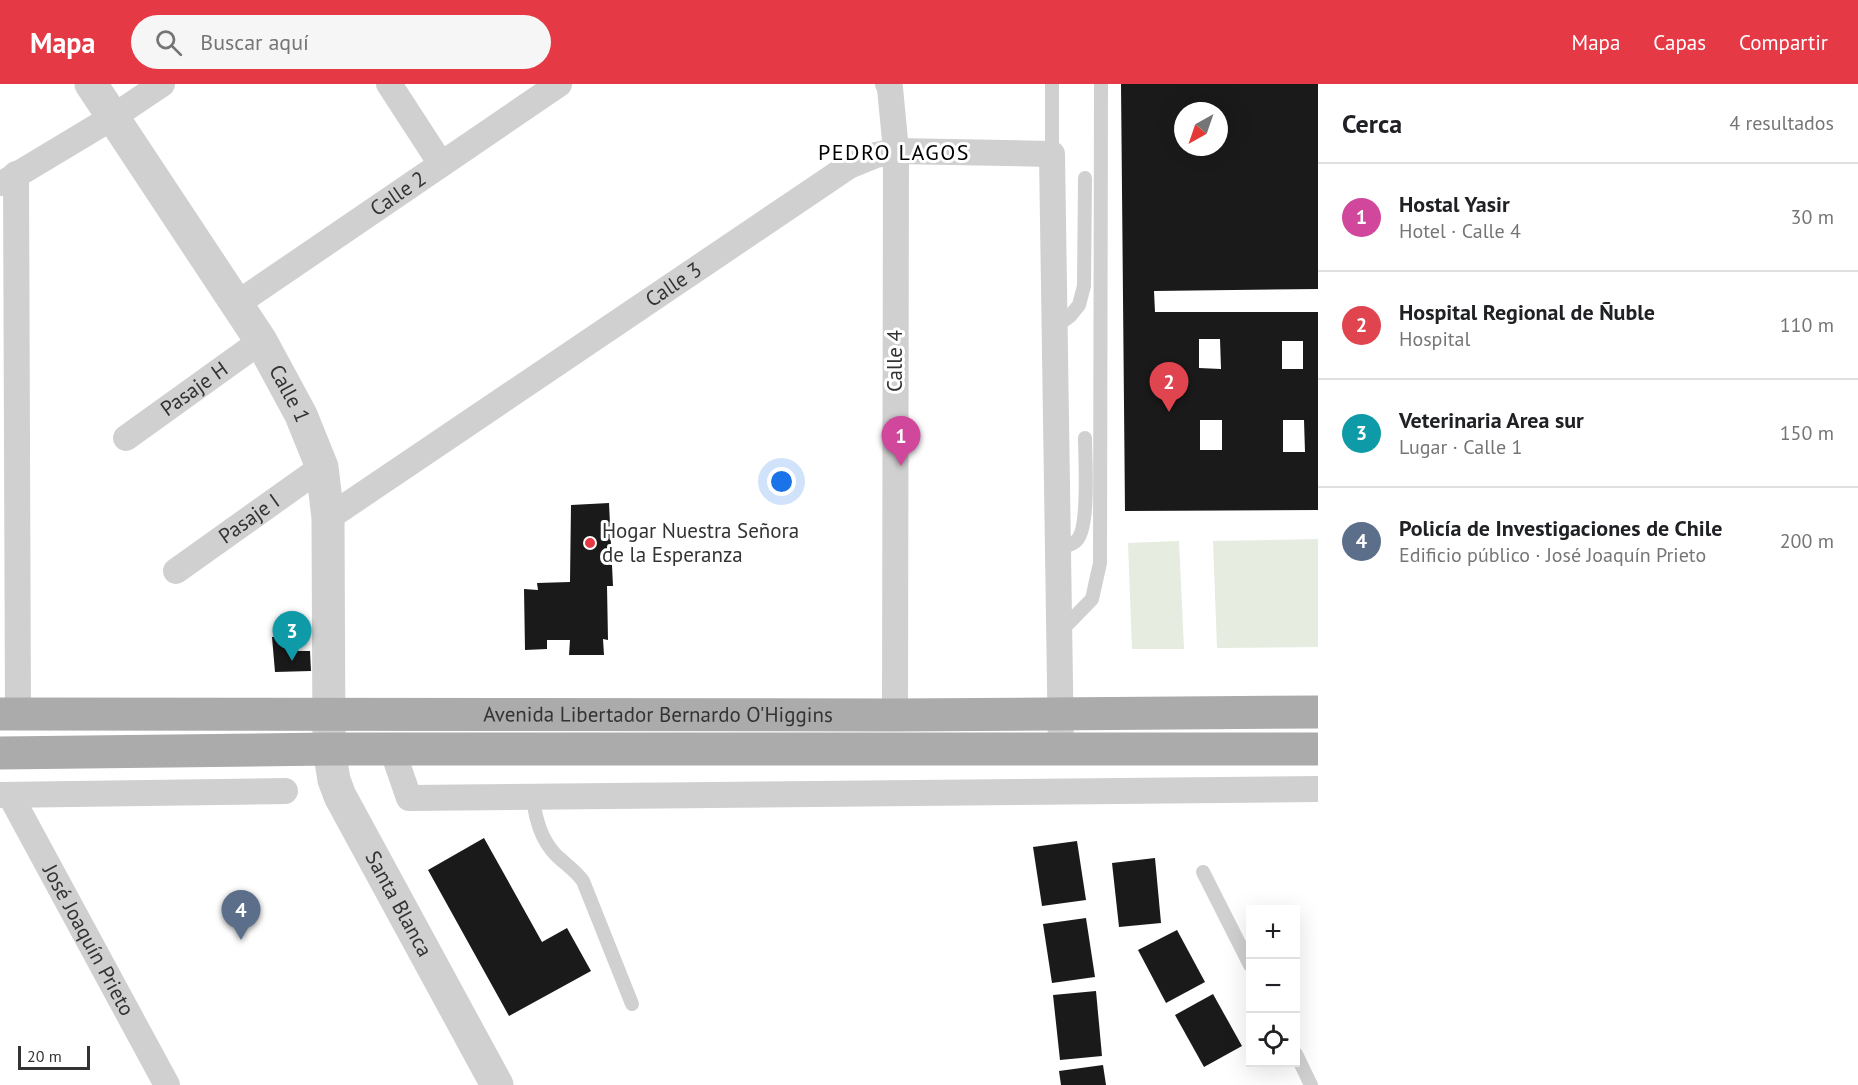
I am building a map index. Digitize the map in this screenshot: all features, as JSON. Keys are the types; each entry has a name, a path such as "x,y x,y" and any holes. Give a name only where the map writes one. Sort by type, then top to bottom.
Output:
{"main road":[{"name":"Avenida Libertador Bernardo O'Higgins","path":"9,714 895,715 1318,712"},
{"name":"Avenida Libertador Bernardo O'Higgins","path":"0,753 329,749 1318,749"}],"street":[{"name":"Calle 1","path":"91,84 261,341 301,415 322,467 328,518 330,713"},
{"path":"9,714 8,180 114,117 162,84"},
{"path":"389,84 441,164"},
{"name":"Calle 2","path":"238,303 559,84"},
{"name":"Calle 4","path":"888,84 896,151 895,715"},
{"name":"Calle 3","path":"328,518 849,166 876,155 896,151 1052,154"},
{"path":"1052,154 1061,750"},
{"name":"Pasaje H","path":"126,438 261,341"},
{"name":"Pasaje I","path":"176,571 322,467"},
{"name":"Santa Blanca","path":"330,713 329,749 334,780 340,796 497,1085"},
{"path":"392,749 409,798 1318,789"},
{"path":"201,792 215,751"},
{"path":"5,795 285,791"},
{"name":"José Joaquín Prieto","path":"5,795 167,1085"}],"lane":[{"path":"1052,84 1052,154"},
{"path":"1059,633 1092,599 1100,563 1101,84"},
{"path":"1055,327 1070,316 1079,305 1084,286 1085,178"},
{"path":"1058,549 1076,541 1082,531 1085,501 1085,438"},
{"path":"533,796 539,826 545,840 554,853 583,881 632,1004"},
{"path":"1203,872 1248,959"},
{"path":"1300,1062 1311,1085"}],"shaded area":[{"path":"1318,539 1318,647 1217,648 1213,541"},
{"path":"1179,541 1184,649 1132,649 1128,543"}],"building":[{"path":"1121,84 1318,84 1318,289 1154,291 1155,312 1318,312 1318,510 1125,511","holes":["1199,339 1220,339 1221,369 1199,368","1282,341 1303,341 1303,369 1282,369","1200,420 1222,420 1222,450 1200,450","1283,420 1304,420 1305,452 1283,452"]},
{"name":"Hogar Nuestra Señora de la Esperanza","path":"609,503 613,586 607,586 608,640 603,639 604,655 569,655 570,640 547,640 547,649 525,650 524,589 538,590 537,583 570,582 571,505"},
{"path":"291,635 291,651 310,651 311,671 275,672 272,637"},
{"path":"484,838 542,942 567,928 591,971 509,1016 428,870"},
{"path":"1077,841 1086,900 1042,906 1033,847"},
{"path":"1155,858 1161,923 1119,927 1112,863"},
{"path":"1086,918 1095,977 1052,983 1043,924"},
{"path":"1177,930 1205,982 1166,1003 1138,950"},
{"path":"1096,991 1102,1056 1060,1060 1053,995"},
{"path":"1213,994 1242,1046 1204,1067 1175,1015"},
{"path":"1103,1065 1106,1085 1061,1085 1059,1071"}],"place":[{"name":"Hospital Regional de Ñuble","path":"1169,412"},
{"name":"Hostal Yasir","path":"901,466"},
{"name":"Hogar Nuestra Señora de la Esperanza","path":"590,543"},
{"name":"Veterinaria Area sur","path":"292,661"},
{"name":"Policía de Investigaciones de Chile","path":"241,940"}],"district":[{"name":"PEDRO LAGOS","path":"894,152"}]}
